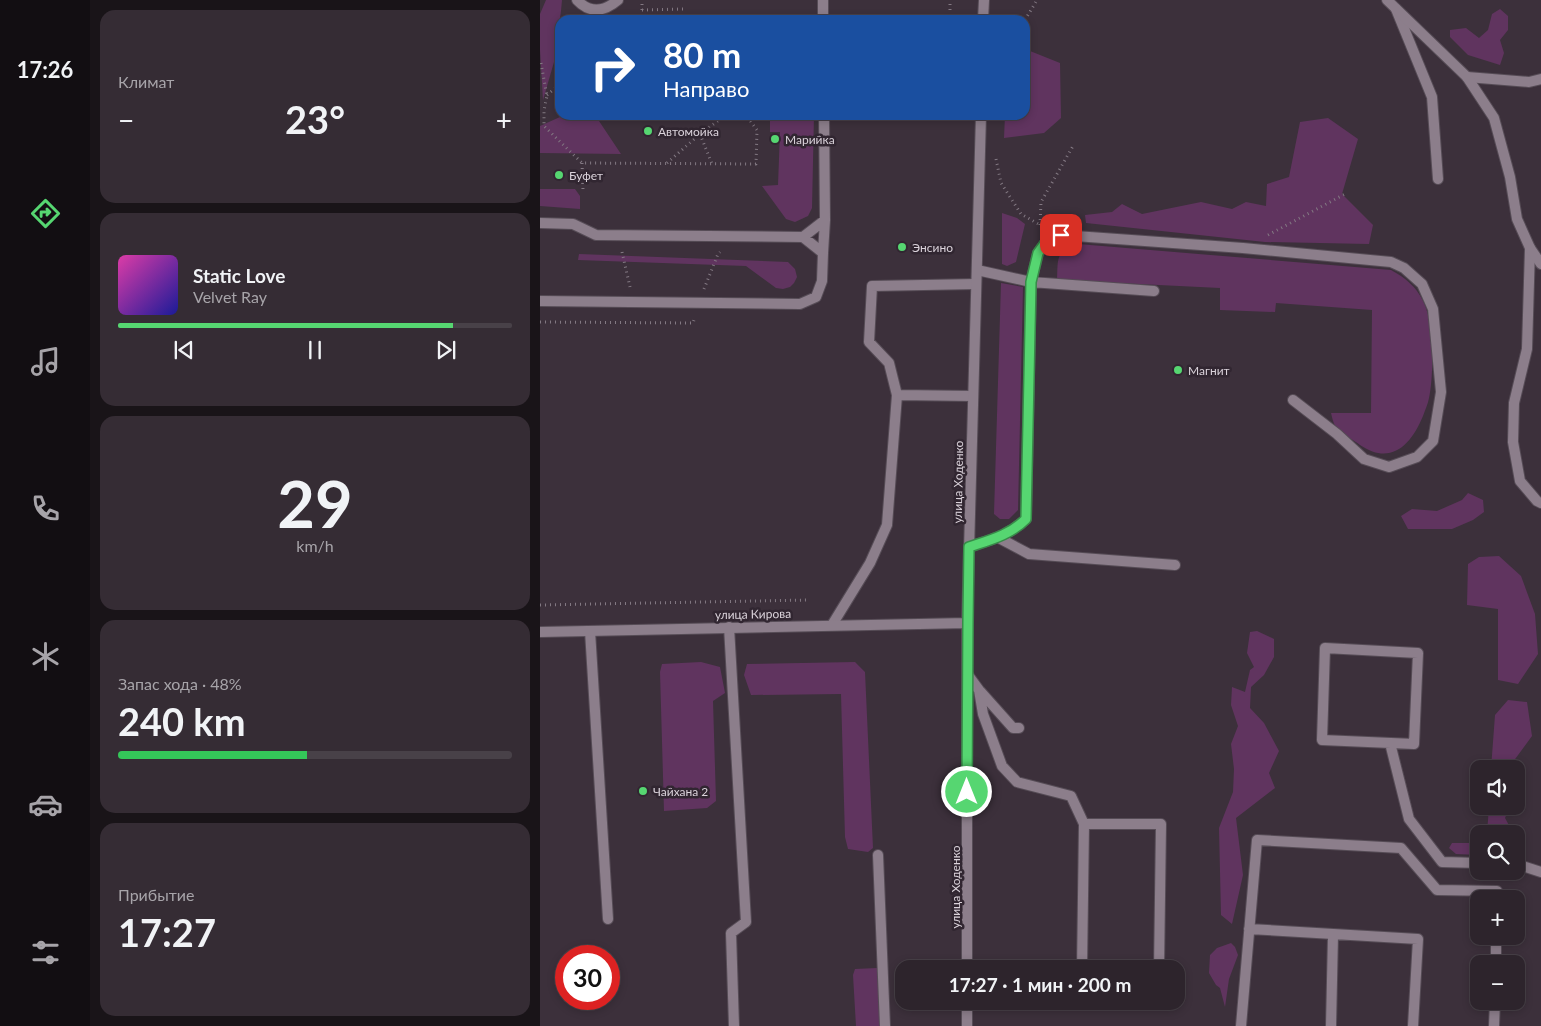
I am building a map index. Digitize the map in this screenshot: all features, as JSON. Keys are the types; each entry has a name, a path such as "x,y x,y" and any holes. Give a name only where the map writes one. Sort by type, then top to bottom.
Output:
{"street":[{"path":"577,0 583,7 596,10 608,7 618,0"},
{"path":"823,0 823,15"},
{"path":"983,15 984,0"},
{"path":"1387,0 1467,77 1494,118 1510,176 1517,219 1530,248 1541,264"},
{"path":"1396,9 1432,97 1438,179"},
{"path":"1467,77 1529,82 1541,80"},
{"path":"540,302 800,304 816,296 822,281 825,220 824,120"},
{"name":"улица Ходенко","path":"967,960 969,547 980,120"},
{"path":"803,237 825,220"},
{"path":"540,223 573,224 596,235 803,237 823,253"},
{"path":"969,547 999,538 1018,527 1026,519 1031,282 1038,253 1048,239 1061,235 1243,248 1391,262 1404,268 1422,284 1433,308 1441,392 1433,441 1418,457 1389,467 1364,459 1337,434 1293,400"},
{"path":"1530,248 1527,349 1514,403 1513,442 1520,482 1541,503"},
{"path":"976,270 1031,282 1154,291"},
{"path":"832,625 870,563 887,525 897,395 889,363 869,342 872,286 976,284"},
{"path":"897,395 972,396"},
{"path":"999,538 1030,554 1175,565"},
{"name":"улица Кирова","path":"540,632 968,622"},
{"path":"729,627 746,922 731,933 734,1026"},
{"path":"590,631 608,919"},
{"path":"1326,648 1418,653 1414,744 1390,743 1322,740 1326,648"},
{"path":"968,675 1013,728 1019,728"},
{"path":"979,690 983,714 1002,766 1017,782 1071,796 1084,824 1082,960"},
{"path":"1390,743 1409,819 1442,862 1470,863"},
{"path":"1084,824 1161,824 1159,960"},
{"path":"1241,1026 1257,840 1401,848 1438,890 1470,891"},
{"path":"878,855 885,1026"},
{"path":"1525,867 1541,872"},
{"path":"1249,929 1418,939 1413,1026"},
{"path":"1331,1026 1333,935"},
{"path":"967,1010 967,1026"},
{"path":"1494,1026 1495,1010"}],"path":[{"path":"642,0 642,15"},
{"path":"950,0 950,15"},
{"path":"1028,15 1037,0"},
{"path":"642,10 683,9"},
{"path":"541,64 547,96 544,110 544,126 582,162 756,164 757,130 750,120"},
{"path":"547,96 555,89"},
{"path":"667,163 719,120"},
{"path":"700,134 712,164"},
{"path":"1040,225 1041,202 1073,146"},
{"path":"995,156 1001,183 1016,207 1021,214 1040,225 1048,239"},
{"path":"582,162 583,190"},
{"path":"1243,248 1345,194"},
{"path":"540,605 809,600"}],"shaded area":[{"path":"546,0 562,0 560,15 555,15 554,62 543,100 540,50 540,14"},
{"path":"1500,9 1508,16 1508,30 1500,40 1504,53 1500,65 1468,55 1450,37 1450,30 1466,28 1479,38 1488,30 1492,14"},
{"path":"1030,51 1060,63 1061,118 1044,133 1004,138 1005,120 1030,120"},
{"path":"1328,118 1358,139 1342,194 1373,225 1369,244 1265,242 1086,223 1085,215 1112,212 1122,204 1142,214 1201,202 1232,209 1246,202 1266,206 1267,184 1289,177 1300,122"},
{"path":"555,119 598,120 621,154 540,153 540,126"},
{"path":"770,120 814,120 812,208 808,216 795,222 786,219 762,186 778,185 780,132 770,132"},
{"path":"540,189 575,189 580,196 580,209 540,206"},
{"path":"1002,213 1017,218 1025,224 1016,262 1007,266 1002,264"},
{"path":"1078,244 1391,270 1405,279 1417,291 1427,310 1429,321 1432,348 1431,388 1429,400 1418,426 1412,436 1399,449 1390,453 1381,453 1371,451 1360,445 1341,432 1333,422 1331,413 1371,413 1372,310 1276,303 1275,312 1220,310 1220,288 1057,280 1059,257 1065,249"},
{"path":"579,254 788,262 795,269 797,277 790,287 783,289 776,288 746,266 578,260"},
{"path":"1001,283 1023,287 1018,510 1009,519 1000,519 994,514"},
{"path":"1468,493 1483,500 1484,512 1473,520 1452,529 1408,529 1401,516 1412,509 1437,511 1462,500"},
{"path":"1499,556 1521,576 1535,614 1538,654 1518,684 1498,680 1498,609 1467,605 1468,564 1479,557"},
{"path":"1257,631 1274,639 1274,657 1264,675 1251,687 1250,708 1264,723 1279,751 1269,773 1275,788 1236,818 1243,875 1232,924 1221,915 1219,828 1233,792 1234,769 1231,744 1238,726 1231,705 1232,687 1245,692 1250,670 1254,667 1247,653 1250,632"},
{"path":"701,662 720,667 725,693 713,701 716,801 707,808 664,811 660,672 662,664"},
{"path":"855,662 865,672 873,848 868,852 848,849 845,837 841,694 751,695 744,675 747,664"},
{"path":"1508,700 1527,702 1532,736 1514,760 1492,760 1495,715"},
{"path":"1488,815 1506,815 1505,818 1509,825 1488,825"},
{"path":"1452,843 1470,843 1470,855 1456,854 1449,848"},
{"path":"1231,943 1238,955 1229,979 1225,1007 1220,988 1209,973 1210,955 1217,948"},
{"path":"877,968 881,973 881,1026 856,1026 853,975 855,969"}],"place":[{"name":"Автомойка","path":"648,131"},
{"name":"Марийка","path":"775,139"},
{"name":"Буфет","path":"559,175"},
{"name":"Энсино","path":"902,247"},
{"name":"Магнит","path":"1178,370"},
{"name":"Чайхана 2","path":"643,791"}],"route":[{"path":"967,792 969,547 999,538 1018,527 1026,519 1031,282 1038,253 1048,239 1061,235"}]}
